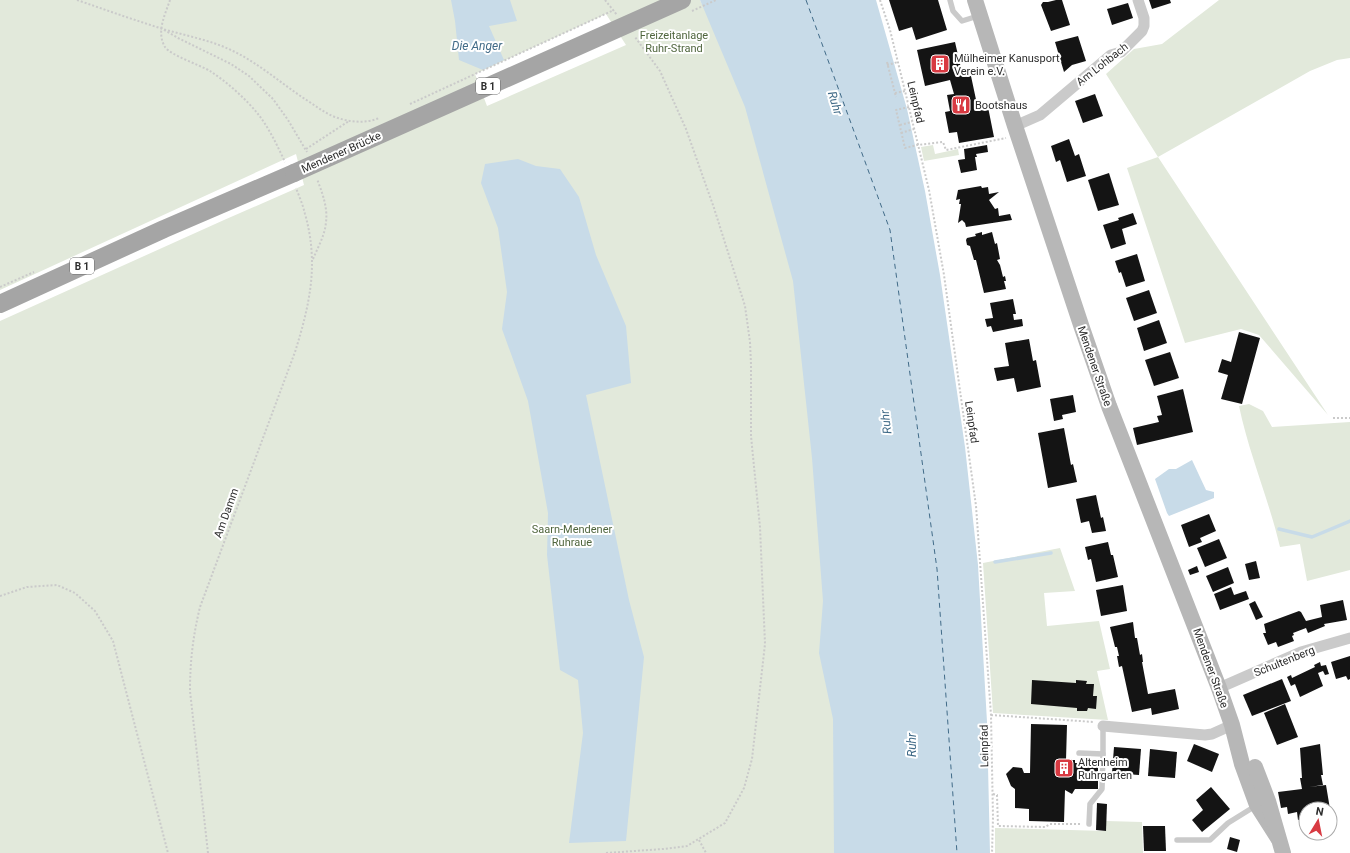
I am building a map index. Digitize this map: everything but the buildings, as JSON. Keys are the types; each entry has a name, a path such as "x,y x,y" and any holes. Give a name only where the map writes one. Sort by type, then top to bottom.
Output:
{"main road":[{"name":"Mendener Brücke","path":"0,304 164,229 682,0"},
{"name":"Mendener Straße","path":"978,8 1010,132 1109,406 1219,688 1232,725 1242,764 1263,803 1284,853"}],"street":[{"name":"Am Lohbach","path":"1010,132 1040,115 1111,55 1121,52 1142,31 1144,26 1144,18 1138,0"},
{"name":"Schultenberg","path":"1219,688 1301,652 1350,638"},
{"path":"1103,726 1205,735 1212,734 1232,725"}],"lane":[{"path":"950,0 953,12 962,21 978,8"},
{"path":"1089,824 1090,804 1102,789 1103,726"},
{"path":"1079,753 1103,754"},
{"path":"1177,840 1210,840 1228,824 1263,803"}],"path":[{"path":"77,0 232,50 334,117 349,121 362,122 373,121 384,116"},
{"path":"161,28 170,0"},
{"path":"606,0 619,17"},
{"name":"Leinpfad","path":"880,0 890,30 929,190 944,275 976,506 991,715 993,794 992,853"},
{"path":"405,106 614,10"},
{"path":"161,28 231,64 249,76 273,99 288,120 309,155"},
{"name":"Am Damm","path":"161,28 164,44 167,50 197,64 217,76 258,114 275,141 291,174 305,214 313,259 311,293 306,319 200,607 192,642 190,691 208,853"},
{"path":"606,853 687,846 725,823 744,788 752,759 764,655 765,628 760,527 750,436 750,342 743,298 714,208 686,129 660,71 634,35"},
{"path":"896,98 887,64 898,62"},
{"path":"895,93 905,91"},
{"path":"909,107 896,110 905,148 918,144 943,142 946,150 1010,132"},
{"path":"306,149 349,121"},
{"path":"900,125 912,122"},
{"path":"901,133 914,129"},
{"path":"313,259 324,232 326,219 325,206 316,174"},
{"path":"1333,418 1350,418"},
{"path":"0,596 27,587 57,585 75,593 96,612 113,641 168,853"},
{"path":"991,715 1093,722 1103,726"},
{"path":"993,794 997,795 998,826 1045,827 1050,824 1089,824"},
{"path":"698,840 706,853"}],"green space":[{"name":"Saarn-Mendener Ruhraue","path":"0,0 700,0 705,10 805,0 901,853 0,853 0,321 304,185 296,154 0,290","holes":["606,14 626,45 487,106 475,74"]},
{"path":"1219,0 1350,0 1350,58 1337,60 1310,71 1158,157 1106,74 1134,49 1162,44"},
{"path":"933,145 935,154 958,149 959,155 924,161 921,147"},
{"path":"1158,157 1328,415 1259,335 1241,329 1185,343 1127,168"},
{"path":"1249,404 1263,411 1272,427 1350,422 1350,570 1307,581 1300,544 1280,547 1248,442 1239,406"},
{"path":"1060,548 1075,591 1044,593 1047,626 1099,621 1110,669 1097,671 1108,720 993,713 983,563"},
{"path":"1106,821 1142,822 1143,853 995,853 995,828 1106,831"}],"water":[{"name":"Die Anger","path":"451,0 510,0 517,21 489,26 504,60 483,70 459,60"},
{"name":"Ruhr","path":"700,0 876,0 907,109 925,191 940,275 965,447 978,565 987,722 990,853 834,853 833,719 819,653 823,601 812,458 793,281 745,107"},
{"path":"518,159 536,166 560,169 579,197 596,255 626,326 631,383 586,395 629,600 644,657 626,841 569,843 583,733 578,680 560,670 547,555 548,513 528,401 502,329 507,292 498,228 481,183 485,164"},
{"path":"1192,460 1206,490 1214,492 1214,498 1169,516 1155,479 1169,469 1176,469"}],"waterway":[{"path":"1279,529 1312,537 1350,521"},
{"path":"995,562 1051,553"}],"ferry route":[{"path":"806,0 890,230 937,569 957,853"}],"place":[{"name":"Mülheimer Kanusport Verein e.V.","path":"940,64"},
{"name":"Bootshaus","path":"961,105"},
{"name":"Altenheim Ruhrgarten","path":"1064,768"}],"park label":[{"name":"Freizeitanlage Ruhr-Strand","path":"674,41"}]}
